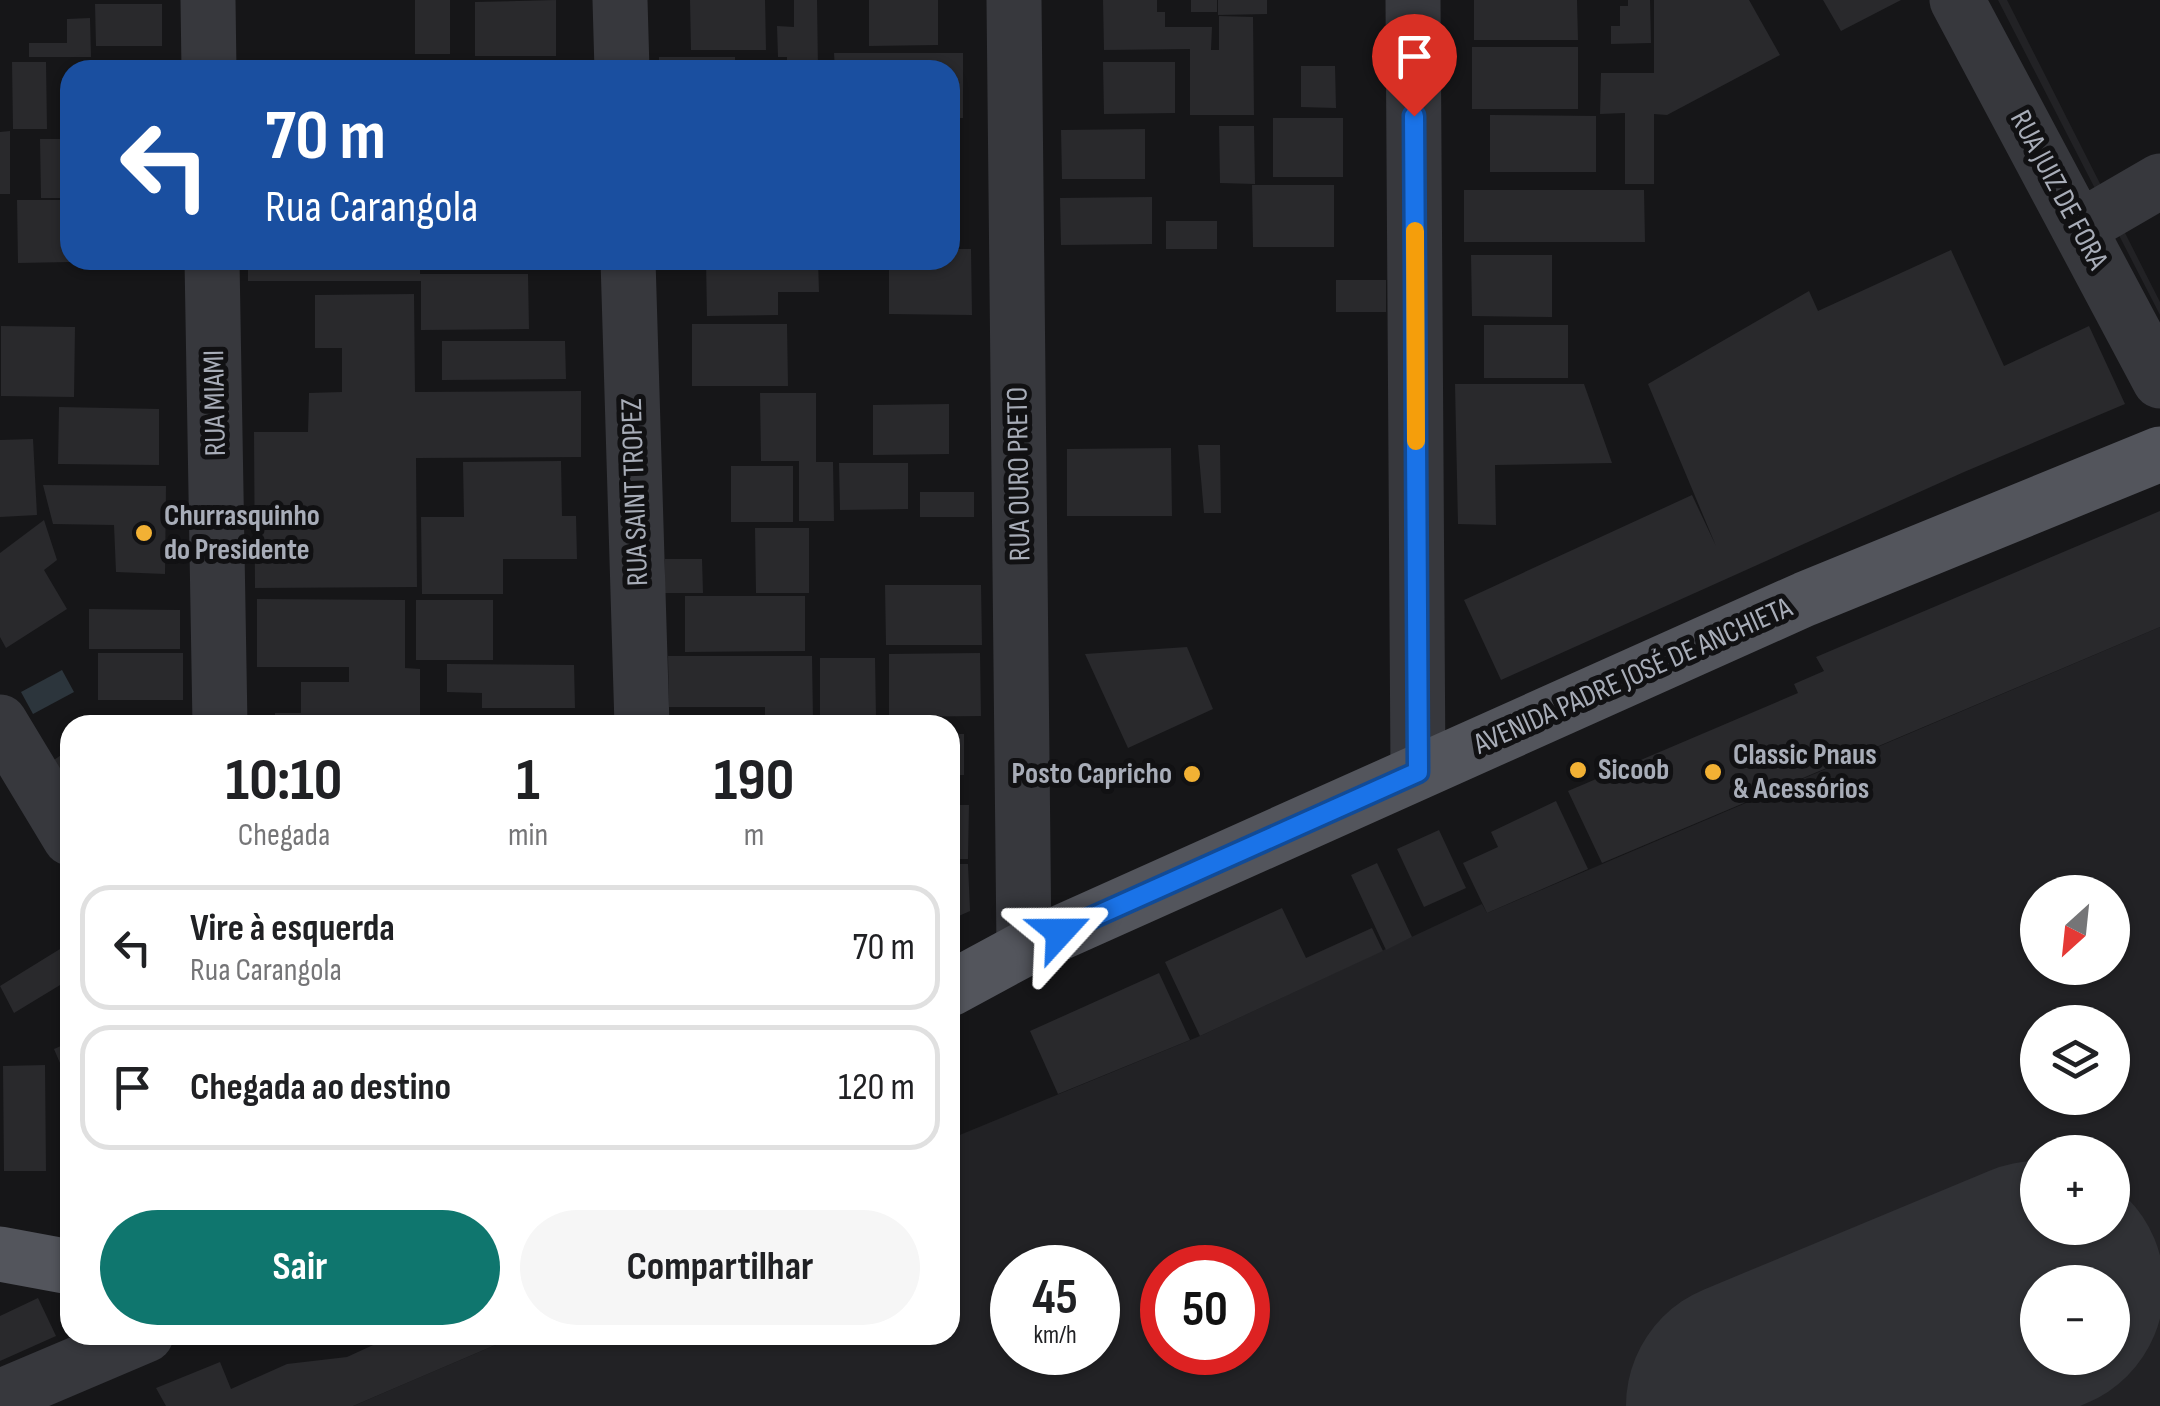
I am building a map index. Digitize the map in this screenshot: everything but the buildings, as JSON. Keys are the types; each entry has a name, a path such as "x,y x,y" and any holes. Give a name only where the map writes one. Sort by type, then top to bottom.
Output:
{"main road":[{"name":"AVENIDA PADRE JOSÉ DE ANCHIETA","path":"960,984 1024,949 1805,599 2160,454"},
{"path":"0,1254 60,1264"}],"street":[{"path":"208,0 210,60"},
{"path":"620,0 622,60"},
{"name":"RUA OURO PRETO","path":"1014,0 1024,949"},
{"path":"1414,0 1418,772"},
{"name":"RUA JUIZ DE FORA","path":"1957,0 2160,381"},
{"path":"2079,228 2160,181"},
{"name":"RUA MIAMI","path":"212,270 220,715"},
{"name":"RUA SAINT TROPEZ","path":"628,270 642,715"},
{"path":"0,722 60,821"},
{"path":"0,1397 122,1345"}],"shaded area":[{"path":"1998,0 2007,0 2160,302 2160,315"},
{"path":"2160,627 2160,1406 353,1406 496,1345 960,1345 960,1135 1200,1036 1482,904 1487,913"},
{"path":"62,670 74,692 33,714 21,692"}],"runway":[{"path":"1752,1406 2020,1294"}],"slow traffic":[{"path":"1415,231 1416,441"}],"place":[{"name":"Churrasquinho do Presidente","path":"144,533"},
{"name":"Sicoob","path":"1578,770"},
{"name":"Classic Pnaus & Acessórios","path":"1713,772"},
{"name":"Posto Capricho","path":"1192,774"}],"route":[{"path":"1060,932 1418,772 1414,116"}]}
